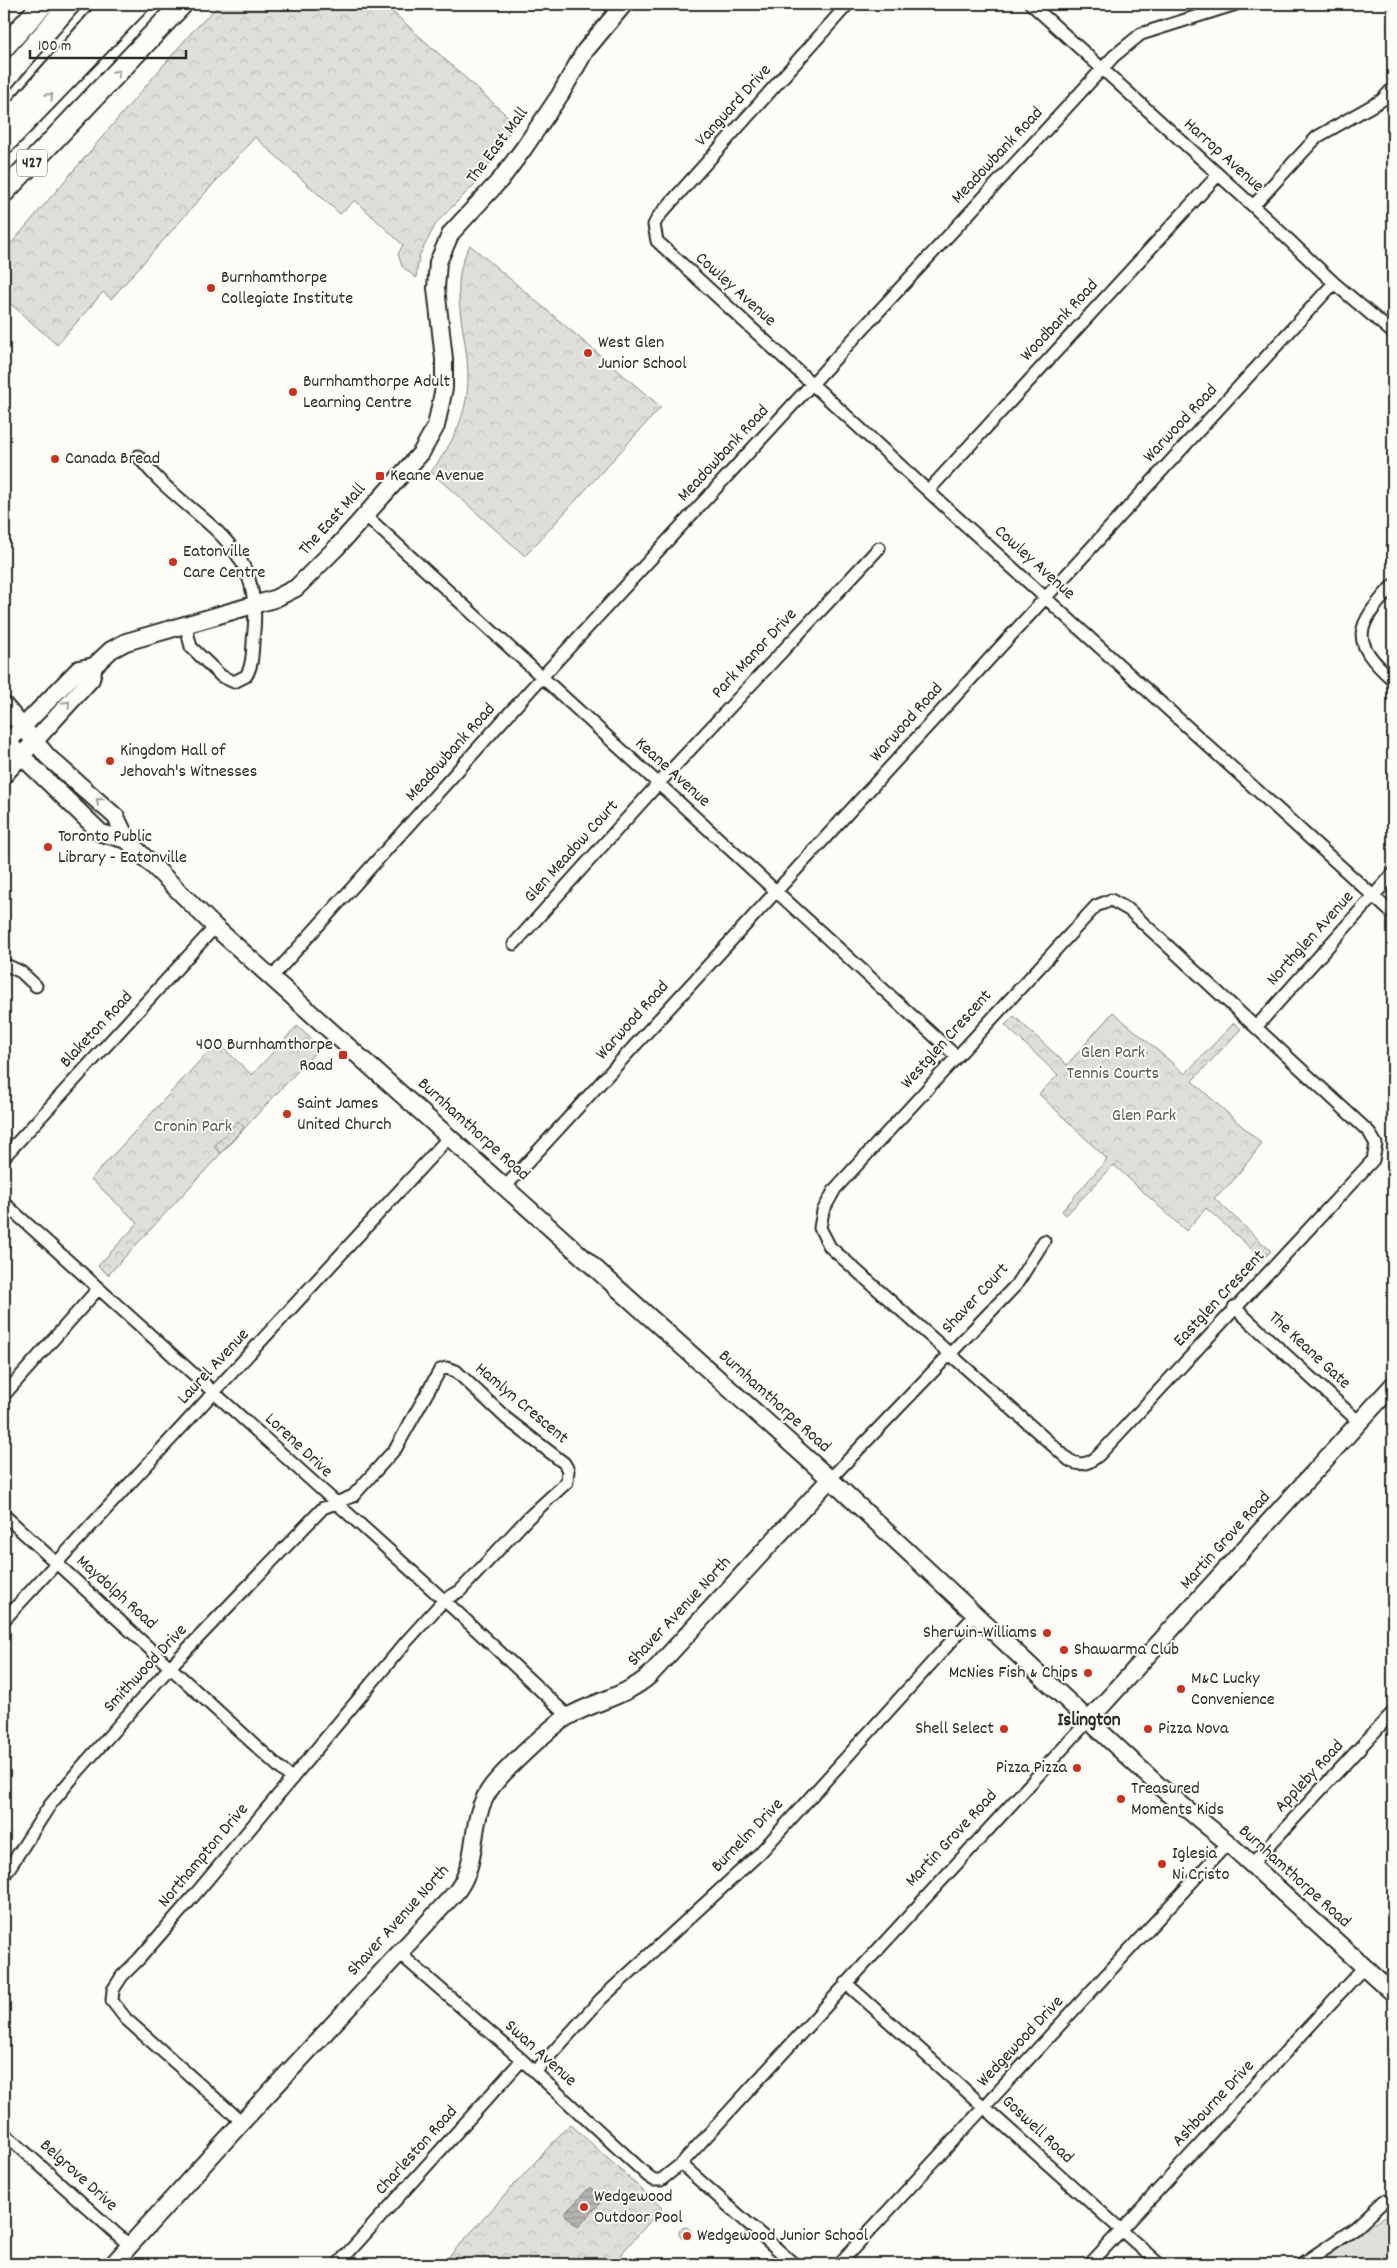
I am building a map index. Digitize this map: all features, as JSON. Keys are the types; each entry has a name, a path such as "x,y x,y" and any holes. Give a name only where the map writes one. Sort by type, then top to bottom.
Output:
{"highway":[{"path":"4,47 43,4"},
{"path":"4,80 70,4"},
{"path":"4,126 111,4"},
{"path":"4,144 139,4"},
{"name":"427","path":"4,192 182,4"},
{"path":"4,198 59,134"}],"main road":[{"name":"The East Mall","path":"5,742 24,727 79,670 94,666 121,644 185,623 274,599 296,588 337,547 421,453 436,426 445,379 436,288 438,262 451,233 501,179 560,95 585,51 624,4"},
{"name":"The East Mall","path":"4,775 91,679 94,666"},
{"name":"Burnhamthorpe Road","path":"4,705 35,739 48,757 116,817 127,840 215,926 830,1479 1160,1787 1228,1843 1393,1993"},
{"name":"Burnhamthorpe Road","path":"5,742 101,833 127,840"},
{"name":"Martin Grove Road","path":"1088,1721 1143,1663 1393,1386"},
{"name":"Shaver Avenue North","path":"113,2264 464,1881 471,1864 478,1809 493,1784 568,1716 623,1693 650,1675 830,1479"}],"street":[{"name":"Vanguard Drive","path":"655,236 654,225 658,217 848,4"},
{"name":"Harrop Avenue","path":"1031,4 1253,206 1334,284 1392,329"},
{"path":"1200,4 1202,16"},
{"name":"Meadowbank Road","path":"272,977 542,678 1114,56 1140,34 1236,4"},
{"path":"1253,206 1317,138 1382,100 1393,88"},
{"name":"Woodbank Road","path":"928,491 1218,175"},
{"name":"Cowley Avenue","path":"655,236 660,245 1393,914"},
{"name":"Warwood Road","path":"506,1186 1334,284"},
{"path":"138,456 148,471 236,551 245,566 255,604 250,666 246,676 240,681 226,679 191,647 185,623"},
{"name":"Keane Avenue","path":"365,515 956,1056"},
{"name":"Park Manor Drive","path":"658,784 878,548"},
{"path":"1393,585 1364,622 1362,642 1372,661 1393,680"},
{"name":"Glen Meadow Court","path":"514,944 658,784"},
{"name":"Northglen Avenue","path":"1256,1027 1393,874"},
{"name":"Westglen Crescent","path":"948,1354 830,1247 820,1228 823,1211 835,1189 1096,906 1111,900 1129,910 1256,1027"},
{"name":"Blaketon Road","path":"4,1157 215,926"},
{"path":"4,964 21,972 36,986"},
{"name":"Eastglen Crescent","path":"948,1354 1069,1460 1084,1464 1098,1455 1373,1160 1376,1144 1369,1132 1256,1027"},
{"name":"Laurel Avenue","path":"4,1620 450,1136"},
{"name":"Lorene Drive","path":"4,1203 444,1600 568,1716"},
{"name":"Shaver Court","path":"948,1354 1016,1285 1044,1240"},
{"path":"4,1395 98,1289"},
{"name":"The Keane Gate","path":"1234,1307 1359,1422"},
{"name":"Shaver Avenue North","path":"830,1479 948,1354"},
{"name":"Hamlyn Crescent","path":"334,1502 353,1496 396,1448 438,1372 446,1368 456,1370 507,1419 555,1455 566,1466 567,1482 541,1504 460,1591 444,1600"},
{"name":"Smithwood Drive","path":"4,1876 63,1789 171,1666 323,1508 334,1502"},
{"name":"Maydolph Road","path":"4,1515 171,1666 292,1779"},
{"name":"Northampton Drive","path":"242,2122 126,2019 112,2001 113,1990 122,1976 139,1959 292,1779 363,1691 444,1600"},
{"name":"Burnelm Drive","path":"535,2072 601,1999 760,1853 975,1615"},
{"name":"Appleby Road","path":"1252,1865 1393,1712"},
{"name":"Martin Grove Road","path":"658,2181 668,2177 1088,1721"},
{"name":"Wedgewood Drive","path":"839,2264 1228,1843"},
{"name":"Swan Avenue","path":"399,1952 522,2060 648,2176 658,2181"},
{"name":"Ashbourne Drive","path":"1090,2264 1364,1967"},
{"name":"Goswell Road","path":"846,1983 986,2106 1159,2264"},
{"name":"Charleston Road","path":"338,2264 522,2060"},
{"name":"Belgrove Drive","path":"4,2132 130,2246"},
{"path":"680,2164 794,2264"},
{"path":"1302,2264 1355,2228 1384,2201"}],"green space":[{"path":"220,4 384,4 515,123 480,179 437,222 419,256 416,278 402,266 398,254 403,245 355,200 340,214 255,137 111,299 103,292 57,345 4,298 4,252 191,33"},
{"path":"470,245 661,407 525,556 431,472 446,450 458,427 465,403 468,377 459,293 463,261"},
{"name":"Glen Park","path":"1113,1012 1185,1074 1234,1023 1241,1029 1192,1081 1262,1144 1231,1183 1214,1198 1271,1251 1263,1259 1206,1208 1186,1231 1114,1165 1066,1215 1062,1211 1107,1159 1039,1094 1058,1075 1005,1025 1014,1016 1067,1065"},
{"name":"Cronin Park","path":"297,1026 320,1047 108,1275 98,1266 138,1223 91,1179 217,1042 252,1075"},
{"path":"238,1121 244,1127 221,1153 214,1147"},
{"path":"570,2124 662,2208 612,2264 442,2264"},
{"path":"1393,2212 1393,2264 1314,2264 1382,2218"},
{"path":"687,2227 690,2228 690,2238 683,2239 680,2238 679,2231 680,2228"}],"shaded area":[{"name":"Wedgewood Outdoor Pool","path":"590,2187 604,2199 578,2227 564,2214"}],"place":[{"name":"Burnhamthorpe Collegiate Institute","path":"211,288"},
{"name":"West Glen Junior School","path":"588,353"},
{"name":"Burnhamthorpe Adult Learning Centre","path":"293,392"},
{"name":"Canada Bread","path":"55,459"},
{"name":"Keane Avenue","path":"380,476"},
{"name":"Eatonville Care Centre","path":"173,562"},
{"name":"Kingdom Hall of Jehovah's Witnesses","path":"110,761"},
{"name":"Toronto Public Library - Eatonville","path":"48,847"},
{"name":"400 Burnhamthorpe Road","path":"343,1055"},
{"name":"Saint James United Church","path":"287,1114"},
{"name":"Sherwin-Williams","path":"1047,1633"},
{"name":"Shawarma Club","path":"1064,1650"},
{"name":"McNies Fish & Chips","path":"1088,1673"},
{"name":"M&C Lucky Convenience","path":"1181,1689"},
{"name":"Shell Select","path":"1004,1729"},
{"name":"Pizza Nova","path":"1148,1729"},
{"name":"Pizza Pizza","path":"1077,1768"},
{"name":"Treasured Moments Kids","path":"1121,1799"},
{"name":"Iglesia Ni Cristo","path":"1162,1864"},
{"name":"Wedgewood Outdoor Pool","path":"584,2207"},
{"name":"Wedgewood Junior School","path":"687,2236"}],"district":[{"name":"Islington","path":"1089,1721"}],"park label":[{"name":"Glen Park Tennis Courts","path":"1113,1063"}]}
